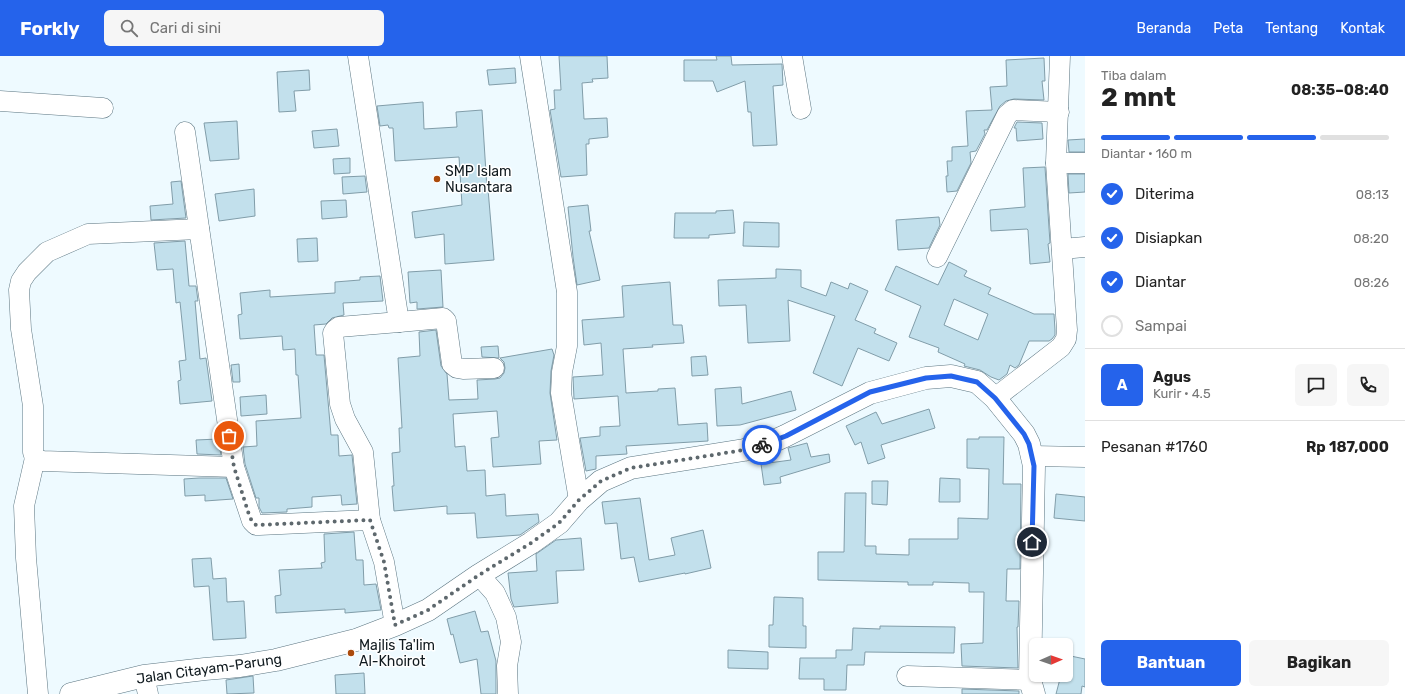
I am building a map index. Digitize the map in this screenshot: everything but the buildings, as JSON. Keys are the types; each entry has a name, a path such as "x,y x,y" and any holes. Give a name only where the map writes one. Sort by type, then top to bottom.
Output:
{"street":[{"path":"358,56 399,322"},
{"path":"530,56 567,292 568,340 562,372 561,393 579,500"},
{"path":"792,56 801,109"},
{"path":"995,398 1061,347 1066,339 1067,330 1056,163 1060,56"},
{"path":"0,101 103,108"},
{"path":"937,257 1007,115 1013,110 1058,112"},
{"path":"185,132 234,467 250,518 256,525 370,520"},
{"path":"1056,163 1085,163"},
{"path":"38,694 26,558 24,506 35,458 32,445 33,406 20,329 19,290 21,281 27,272 47,252 88,234 199,230"},
{"path":"1062,249 1085,247"},
{"path":"395,625 384,562 370,520 363,452 345,419 340,404 333,333 334,330 339,327 443,318 446,321 452,364 457,368 463,369 494,368"},
{"name":"Jalan Citayam-Parung","path":"71,694 146,685 205,669 240,666 276,660 356,640 428,610 559,523 579,500 601,481 631,468 744,450 765,445 786,436 870,392 926,378 951,376 977,382 995,398 1024,434 1033,456 1032,687"},
{"path":"1033,456 1085,457"},
{"path":"35,458 51,461 234,467"},
{"path":"479,575 495,593 508,622 511,642 507,666 508,694"},
{"path":"907,676 1032,687"}],"way so far":[{"path":"229,436 234,467 250,518 256,525 370,520 384,562 395,625 428,610 479,575 531,543 559,523 579,500 601,481 631,468 744,450 762,445"}],"place":[{"name":"SMP Islam Nusantara","path":"437,179"},
{"name":"Majlis Ta'lim Al-Khoirot","path":"351,653"}],"route":[{"path":"762,445 786,436 870,392 926,378 951,376 977,382 995,398 1024,434 1029,444 1033,456 1034,466 1032,542"}]}
